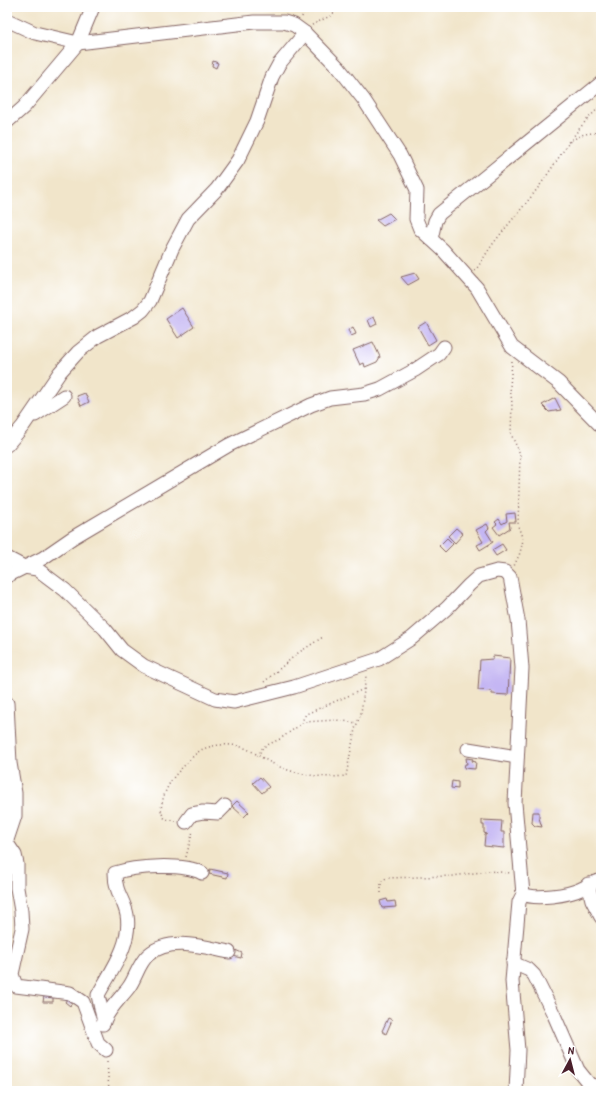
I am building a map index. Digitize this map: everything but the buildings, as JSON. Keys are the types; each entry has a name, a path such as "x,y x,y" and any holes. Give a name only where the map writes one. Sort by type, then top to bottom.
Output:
{"street":[{"path":"7,122 34,95 78,43 93,7"},
{"path":"7,20 35,33 78,43 254,22 284,22 302,31 339,68 364,100 400,155 417,190 417,223 477,288 487,302 512,347 559,383 601,426"},
{"path":"7,445 23,426 60,372 78,352 98,336 134,317 143,310 150,301 172,249 188,219 217,189 238,160 257,121 275,71 302,31"},
{"path":"431,239 435,221 439,214 532,137 601,83"},
{"path":"7,576 55,551 72,538 229,445 311,405 330,398 364,394 380,389 406,376 434,358 444,347"},
{"path":"23,426 43,409 64,396"},
{"path":"7,558 24,568 37,569 65,590 106,629 122,650 144,666 215,699 234,702 253,699 327,678 379,659 412,638 447,608 479,576 497,571 507,574 512,580 522,668 515,802 523,894 519,902 513,963 512,995 518,1050 516,1091"},
{"path":"7,703 10,763 15,793 15,816 7,840"},
{"path":"468,749 517,757"},
{"path":"186,822 192,814 203,812 218,813 226,806"},
{"path":"7,843 15,855 17,864 17,888 22,911 22,929 12,974 16,986 70,993 83,1002 102,1046"},
{"path":"104,1022 98,995 115,967 123,947 127,928 127,914 119,896 115,873 144,868 187,868 202,872"},
{"path":"523,894 530,898 542,898 581,889 588,884 601,880"},
{"path":"588,884 592,900 601,917"},
{"path":"102,1046 105,1015 131,984 148,955 160,948 173,945 186,945 229,952"},
{"path":"513,963 525,968 534,975 551,1008 578,1070 590,1085 601,1087"}],"path":[{"path":"302,31 324,20 340,7"},
{"path":"468,280 495,241 519,213 546,177 567,143 587,118 601,106"},
{"path":"567,143 584,134 601,132"},
{"path":"507,574 516,563 523,540 518,526 520,454 511,434 512,403 510,387 512,347"},
{"path":"253,699 261,685 277,670 312,643 323,637"},
{"path":"187,868 186,857 194,835 193,828 186,822 165,819 161,812 161,804 165,792 174,775 202,749 228,744 239,746 288,770 329,778 346,776 357,723 361,713 367,671 365,664"},
{"path":"301,724 306,714 364,689"},
{"path":"258,756 263,747 280,739 304,722 336,720 357,723"},
{"path":"381,893 381,882 386,878 453,876 488,871 506,874 520,873"},
{"path":"102,1046 109,1091"}]}
